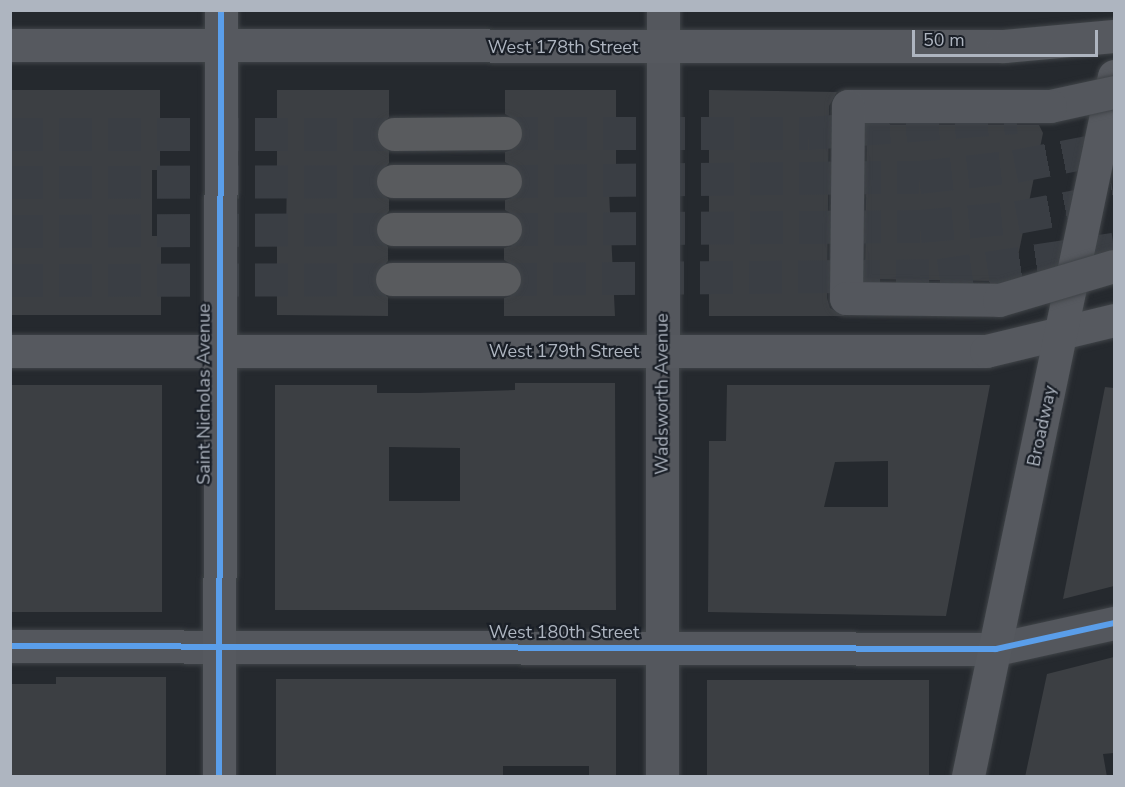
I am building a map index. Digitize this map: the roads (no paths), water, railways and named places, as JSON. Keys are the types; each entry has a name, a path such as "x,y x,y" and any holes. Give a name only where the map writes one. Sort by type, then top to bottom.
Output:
{"highway":[{"path":"394,134 505,133"},
{"path":"393,181 505,181"},
{"path":"393,229 505,229"},
{"path":"392,279 504,279"}],"main road":[{"name":"Saint Nicholas Avenue","path":"219,777 221,10"},
{"name":"West 178th Street","path":"10,45 663,48 1004,46 1114,36"},
{"name":"Broadway","path":"968,777 1114,76"},
{"name":"West 179th Street","path":"10,351 986,351 1061,335 1114,320"}],"street":[{"name":"Wadsworth Avenue","path":"662,777 663,10"},
{"path":"1114,92 1050,106 848,106 846,298 999,300 1114,266"},
{"name":"West 180th Street","path":"10,646 996,649 1114,623"}],"tunnel":[{"path":"505,133 808,133 1016,117"},
{"path":"10,134 394,134"},
{"path":"505,181 919,177 1015,166 1114,147"},
{"path":"10,182 393,181"},
{"path":"505,229 920,226 1017,217 1114,199"},
{"path":"10,231 393,229"},
{"path":"504,279 939,275 1114,249"},
{"path":"10,280 392,279"}]}
